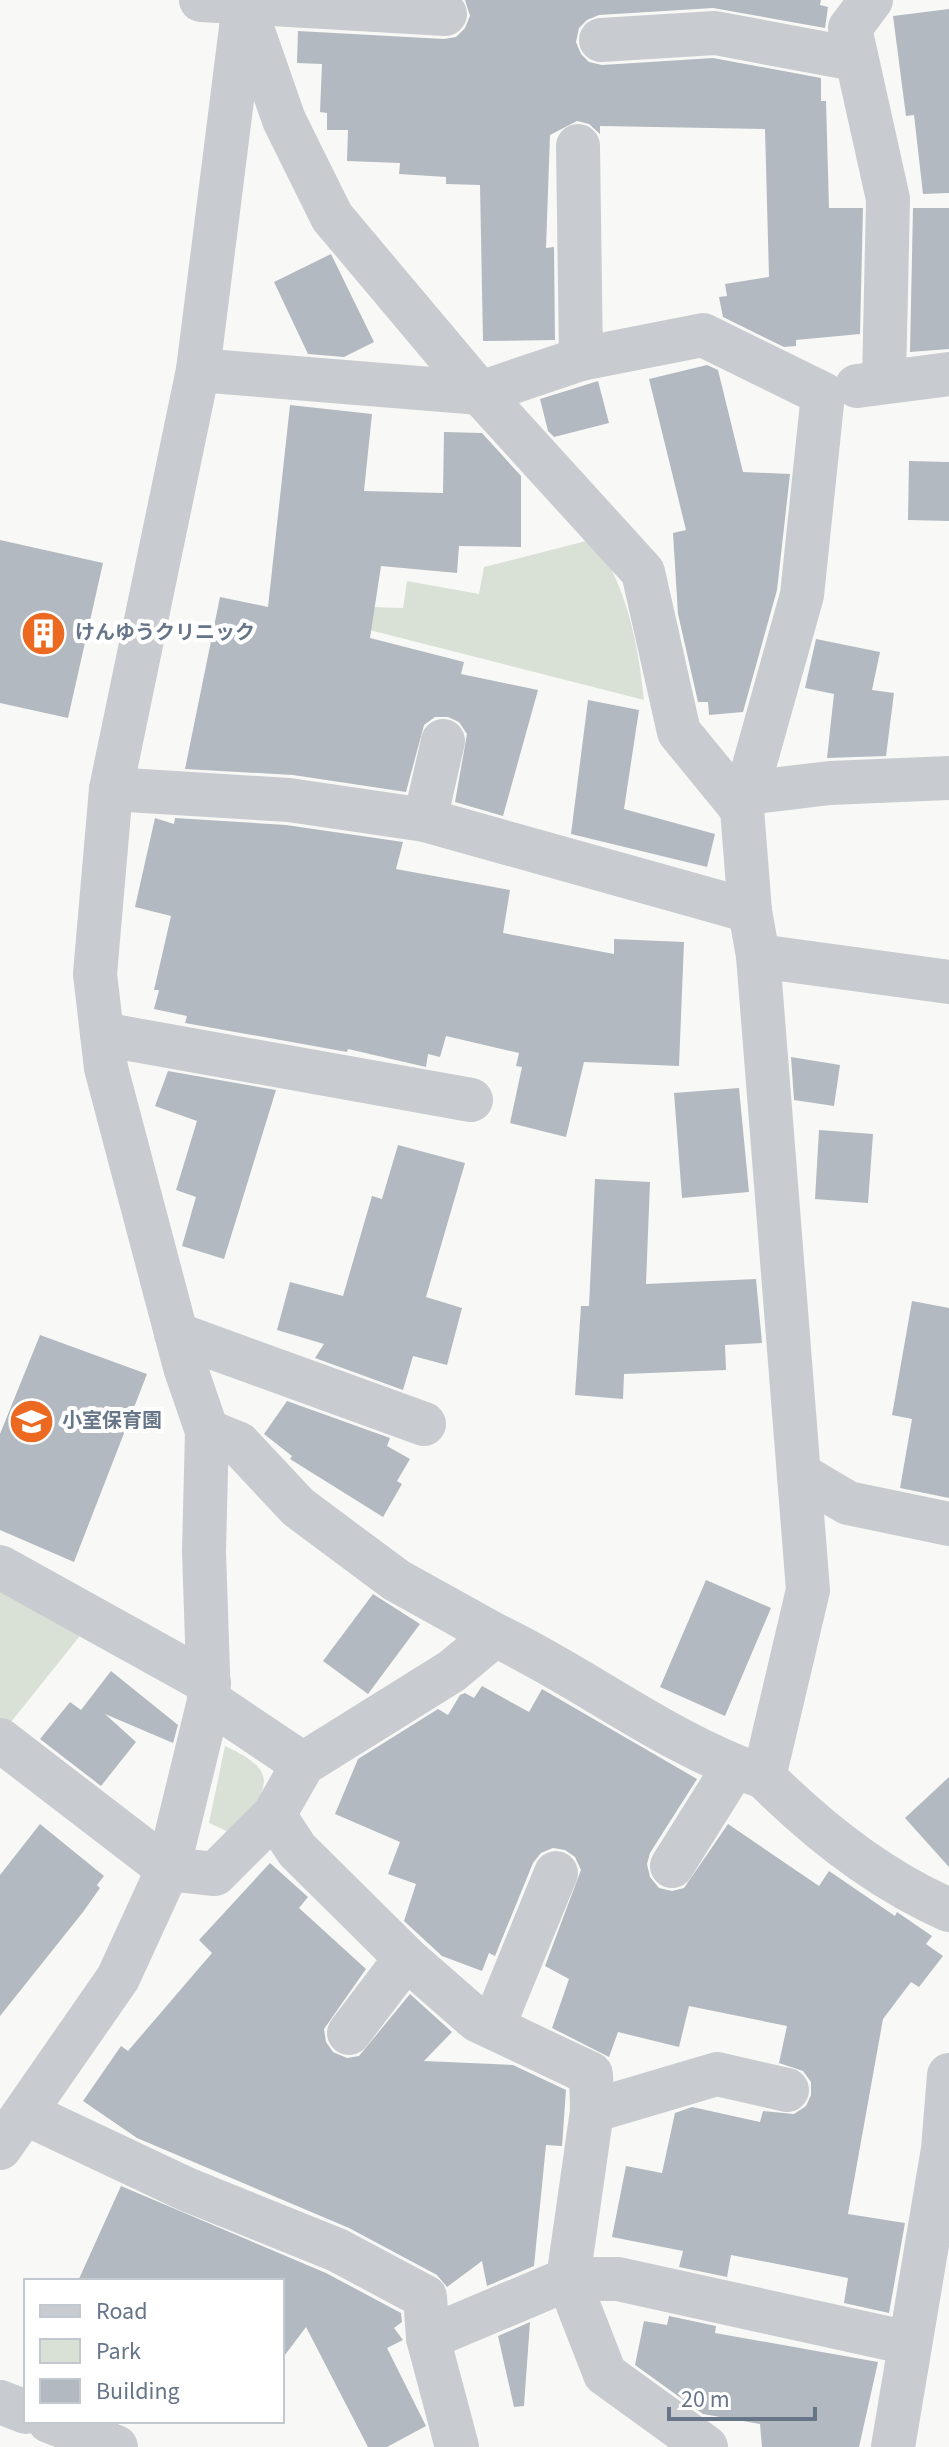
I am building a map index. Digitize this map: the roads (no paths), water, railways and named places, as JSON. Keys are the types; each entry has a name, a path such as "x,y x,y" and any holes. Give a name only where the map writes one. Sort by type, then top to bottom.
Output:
{"street":[{"path":"201,0 445,14"},
{"path":"871,0 850,28 854,59 888,199 884,381"},
{"path":"0,2148 118,1978 168,1869 209,1692 204,1551 207,1431 176,1334 106,1068 95,974 111,789 198,370 243,2"},
{"path":"243,2 284,120 332,217 480,393 643,572 679,732 744,801"},
{"path":"601,40 715,33 854,59"},
{"path":"578,146 581,359"},
{"path":"198,370 480,393 581,359 703,335 823,394 884,381 949,374"},
{"path":"672,1866 749,1772 808,1590 758,956 750,911 744,801 802,595 823,394"},
{"path":"425,820 443,741"},
{"path":"744,801 830,783 949,778"},
{"path":"111,789 289,800 425,820 750,911"},
{"path":"758,956 949,982"},
{"path":"102,1034 471,1100"},
{"path":"176,1334 424,1424"},
{"path":"207,1431 239,1444 298,1507 396,1580 610,1703 749,1772 811,1825 919,1897 949,1910"},
{"path":"799,1474 848,1503 949,1524"},
{"path":"0,1567 209,1692 303,1764"},
{"path":"0,1740 168,1869 215,1874 274,1815 303,1764 452,1671 495,1635"},
{"path":"274,1815 297,1850 406,1958 477,2020 591,2074 592,2111 568,2279 605,2374 706,2447"},
{"path":"493,2027 556,1873"},
{"path":"349,2033 406,1958"},
{"path":"592,2111 717,2074 787,2090"},
{"path":"893,2447 924,2327 946,2149 949,2075"},
{"path":"25,2113 186,2189 337,2250 425,2297 428,2338 451,2445"},
{"path":"428,2338 568,2279 618,2279 924,2327"},
{"path":"0,2402 24,2411"},
{"path":"54,2423 116,2447"}],"place":[{"name":"けんゆうクリニック","path":"44,633"},
{"name":"小室保育園","path":"31,1421"}]}
